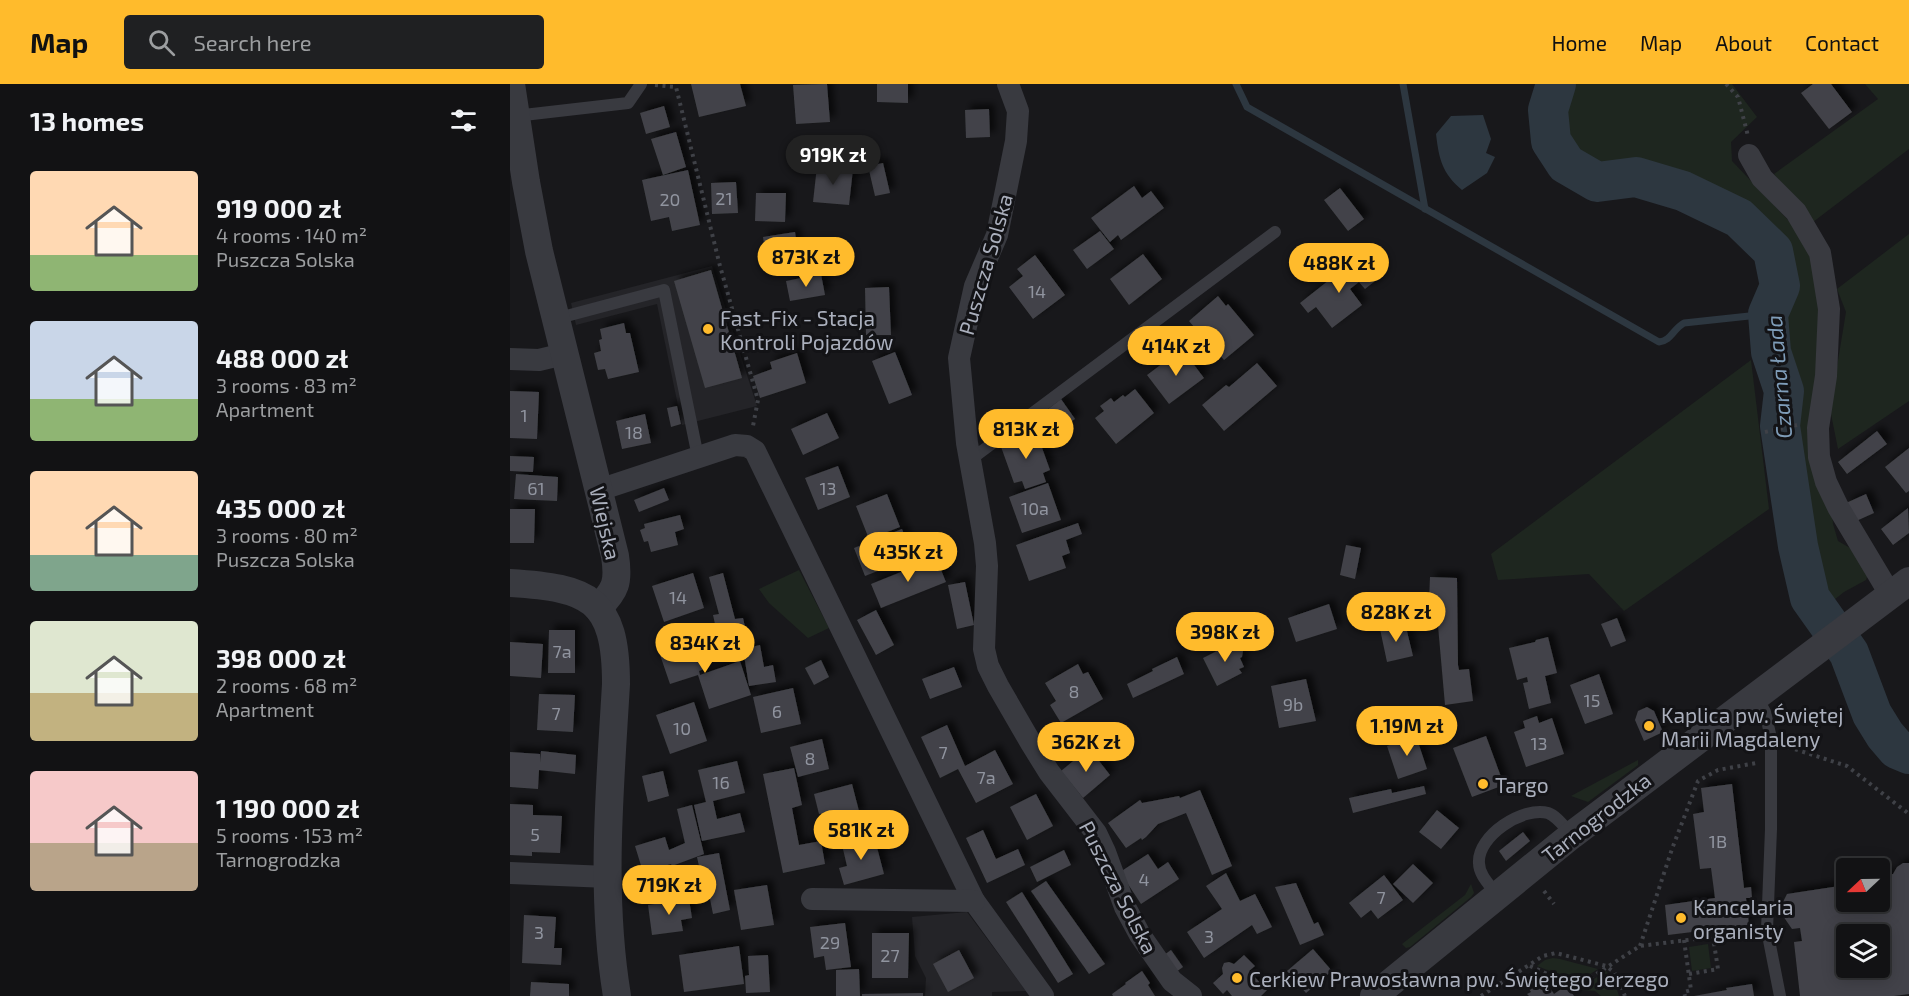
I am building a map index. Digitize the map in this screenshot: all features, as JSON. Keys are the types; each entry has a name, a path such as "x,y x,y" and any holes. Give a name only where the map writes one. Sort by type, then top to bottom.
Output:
{"street":[{"name":"Wiejska","path":"511,84 529,200 555,319 611,534 617,572 613,591 598,608"},
{"name":"Puszcza Solska","path":"1008,84 1018,111 1016,141 998,235 975,286 959,358 970,460 987,566 984,649 988,666 998,686 1049,772 1096,833 1125,907 1140,935 1172,981 1191,996"},
{"path":"1749,155 1762,178 1796,212 1820,253 1829,309 1826,376 1818,428 1819,457 1824,476 1838,507 1890,594"},
{"path":"510,359 539,360 564,354"},
{"path":"599,490 735,445 755,451 974,901 1043,996"},
{"path":"510,583 567,589 584,596 598,608 607,622 616,653 608,878 610,939 617,996"},
{"name":"Tarnogrodzka","path":"1374,996 1572,835 1890,594"},
{"path":"510,873 608,878"},
{"path":"812,899 974,901"}],"lane":[{"path":"515,116 628,103 641,84"},
{"path":"970,460 1275,232"},
{"path":"555,319 664,290 698,457"},
{"path":"1756,695 1765,712 1771,738 1772,829 1767,930 1780,996"},
{"path":"1497,895 1481,872 1479,862 1483,846 1502,826 1521,815 1544,812 1552,814 1572,835"}],"path":[{"path":"1726,84 1738,97 1748,131 1749,155"},
{"path":"654,85 676,87 720,266 758,400 747,447"},
{"path":"1766,432 1800,424"},
{"path":"1771,738 1784,746 1847,766 1909,814"},
{"path":"1640,946 1672,849 1698,781 1718,770 1771,760"},
{"path":"1539,883 1554,904"},
{"path":"1530,966 1576,987 1640,946 1767,930"},
{"path":"1689,974 1718,969 1713,937"},
{"path":"1684,940 1691,990 1684,992 1685,996"},
{"path":"1481,996 1543,956 1556,953 1606,966 1614,972 1625,996"}],"shaded area":[{"path":"1566,84 1732,84 1757,117 1731,142 1732,161 1806,239 1816,272 1833,524 1838,541 1850,548 1868,574 1866,580 1844,592 1829,604 1817,589 1813,571 1807,522 1792,441 1794,400 1778,339 1776,313 1794,286 1793,266 1771,233 1754,217 1699,181 1684,175 1662,172 1602,174 1584,165 1566,145 1560,127"},
{"path":"1865,84 1909,84 1909,149 1813,222 1774,174 1878,99"},
{"path":"1483,115 1491,139 1486,153 1495,157 1487,173 1462,190 1450,178 1443,165 1436,134 1451,116"},
{"path":"1909,234 1909,401 1838,449 1830,409 1846,312 1837,289"},
{"path":"712,266 757,406 682,425 657,304 576,325 571,303"},
{"path":"1751,360 1769,509 1624,611 1589,574 1498,580 1491,554"},
{"path":"799,570 829,628 808,638 769,603 759,589"},
{"path":"1638,760 1638,765 1588,802 1571,796"},
{"path":"1471,884 1474,893 1471,897 1410,947 1406,948 1402,944 1465,895"},
{"path":"967,912 1026,991 992,992 992,996 925,996 926,978 915,956 912,917"},
{"path":"1708,944 1711,968 1692,971 1689,947"},
{"path":"1553,958 1598,969 1578,982 1537,966"},
{"path":"1606,971 1614,980 1619,996 1601,996 1595,991 1582,990 1581,988"}],"building":[{"path":"691,84 740,84 746,106 699,117"},
{"path":"827,84 830,122 796,124 793,85"},
{"path":"877,84 908,84 908,103 877,102"},
{"path":"1813,84 1831,84 1852,112 1829,129 1801,93"},
{"path":"664,106 670,127 646,134 640,113"},
{"path":"989,109 990,137 966,138 965,110"},
{"path":"676,132 686,167 663,175 651,139"},
{"path":"883,163 890,193 875,196 868,166"},
{"path":"817,166 853,169 849,205 813,202"},
{"path":"688,170 700,225 672,231 669,217 651,221 642,180"},
{"path":"736,182 738,213 712,214 711,183"},
{"path":"1134,186 1142,198 1151,191 1164,208 1121,240 1118,235 1110,242 1091,218"},
{"path":"1340,188 1364,219 1348,231 1324,200"},
{"path":"756,193 786,193 785,222 755,221"},
{"path":"1100,231 1114,249 1087,269 1073,250"},
{"path":"795,232 800,266 768,271 763,237"},
{"path":"1143,254 1162,279 1129,305 1110,279"},
{"path":"1035,255 1065,295 1033,319 1009,287 1023,276 1017,269"},
{"path":"1357,258 1375,281 1365,289 1359,282 1350,289 1362,305 1332,328 1316,307 1308,313 1300,303"},
{"name":"Fast-Fix - Stacja Kontroli Pojazdów","path":"711,270 742,378 705,388 674,281"},
{"path":"821,274 825,295 790,301 786,281"},
{"path":"889,287 891,335 866,335 865,288"},
{"path":"1218,296 1226,306 1228,304 1254,335 1224,360 1189,321"},
{"path":"624,323 626,333 630,333 639,372 608,379 605,369 598,370 594,353 601,351 600,329"},
{"path":"1182,349 1204,378 1169,404 1147,375"},
{"path":"895,352 912,395 889,404 872,361"},
{"path":"797,353 806,383 760,398 753,376 772,369 770,362"},
{"path":"1257,363 1277,386 1224,431 1202,405 1226,385 1229,387"},
{"path":"1135,389 1154,413 1116,444 1095,418 1104,411 1100,406 1111,398 1114,402"},
{"path":"510,391 539,392 537,439 510,438"},
{"path":"1061,399 1075,419 1062,428 1048,409"},
{"path":"677,406 681,424 671,427 667,408"},
{"path":"827,413 839,438 803,455 791,429"},
{"path":"645,414 651,443 622,449 616,421"},
{"path":"1036,431 1050,470 1043,473 1046,482 1025,489 1022,481 1014,483 1000,444"},
{"path":"1877,431 1887,444 1847,474 1838,462"},
{"path":"1909,448 1909,491 1906,493 1885,467"},
{"path":"510,456 534,457 533,472 510,471"},
{"path":"838,466 850,497 818,510 805,478"},
{"path":"516,474 558,477 557,501 514,499"},
{"path":"1048,483 1061,520 1022,533 1009,497"},
{"path":"664,488 669,500 639,512 634,500"},
{"path":"887,494 900,527 869,539 856,506"},
{"path":"1866,494 1874,513 1854,522 1846,503"},
{"path":"1908,508 1909,533 1893,545 1881,529"},
{"path":"510,509 535,509 534,543 510,543"},
{"path":"680,515 684,529 675,532 678,545 651,552 648,541 644,542 640,530 645,528 644,524"},
{"path":"1078,523 1082,534 1066,540 1070,553 1062,556 1066,568 1029,581 1016,545"},
{"path":"902,529 913,557 865,576 854,548"},
{"path":"1346,545 1361,548 1355,579 1340,575"},
{"path":"936,558 946,582 881,608 871,584"},
{"path":"693,573 704,608 664,622 652,586"},
{"path":"723,573 735,619 743,618 747,636 719,642 713,615 719,614 709,577"},
{"path":"1430,577 1457,578 1458,665 1459,670 1469,669 1473,701 1445,705 1436,603 1429,602"},
{"path":"965,582 974,625 957,629 948,585"},
{"path":"1329,604 1337,629 1296,642 1288,618"},
{"path":"876,610 894,645 876,655 857,620"},
{"path":"1617,618 1626,641 1611,647 1601,624"},
{"path":"1405,623 1413,656 1387,662 1380,629"},
{"path":"549,630 575,630 575,673 548,673"},
{"path":"1548,637 1557,673 1545,676 1551,703 1529,709 1523,683 1528,682 1527,677 1517,680 1509,648"},
{"path":"688,639 691,649 700,646 707,668 699,671 700,675 740,661 751,695 709,709 698,675 670,684 658,649"},
{"path":"510,642 543,644 541,678 510,676"},
{"path":"1235,642 1243,651 1240,658 1244,667 1239,669 1242,673 1217,686 1203,658"},
{"path":"760,645 764,667 773,665 776,682 749,686 743,649"},
{"path":"1177,657 1184,674 1133,698 1127,684"},
{"path":"821,660 829,677 814,685 805,668"},
{"path":"1078,664 1083,674 1088,672 1103,699 1061,723 1050,705 1056,701 1045,683"},
{"path":"954,667 962,687 930,699 922,679"},
{"path":"1599,674 1613,714 1585,724 1570,685"},
{"path":"1306,679 1316,721 1279,728 1271,686"},
{"path":"793,688 801,724 761,733 753,697"},
{"path":"539,694 575,695 573,732 537,730"},
{"path":"694,702 707,741 670,754 656,715"},
{"name":"Kaplica pw. Świętej Marii Magdaleny","path":"1647,707 1654,711 1663,732 1644,741 1635,720 1638,711"},
{"path":"1537,716 1539,723 1552,718 1564,754 1526,767 1514,732 1525,728 1523,721"},
{"path":"1403,722 1405,732 1384,736 1382,726"},
{"path":"947,725 965,766 995,750 1013,784 976,803 958,769 940,778 921,737"},
{"path":"1416,736 1427,769 1398,779 1387,746"},
{"path":"1486,736 1504,785 1472,797 1453,748"},
{"path":"822,739 829,769 798,777 790,747"},
{"path":"1089,748 1110,775 1083,798 1061,771"},
{"path":"541,751 576,755 575,774 539,770 538,789 510,787 510,752 540,754 540,763"},
{"path":"737,761 745,793 713,801 717,819 740,813 745,832 702,841 694,805 706,802 698,770"},
{"path":"794,768 802,805 792,808 799,845 821,841 825,864 783,873 763,774"},
{"path":"663,771 669,796 648,802 642,776"},
{"path":"852,784 860,815 830,823 827,812 819,814 814,794"},
{"path":"1732,784 1744,888 1751,887 1752,898 1746,898 1749,925 1668,935 1665,905 1715,898 1711,868 1700,869 1693,814 1704,812 1701,788"},
{"path":"1424,786 1426,794 1353,813 1349,798 1391,789 1392,793"},
{"path":"1200,790 1232,866 1212,875 1186,813 1158,824 1142,840 1141,838 1126,848 1108,823 1140,800 1142,803 1179,796 1180,798"},
{"path":"1036,794 1053,826 1027,840 1010,807"},
{"path":"510,804 533,805 533,815 562,816 560,853 532,852 532,856 510,855"},
{"path":"692,805 704,854 672,866 671,864 643,872 635,846 665,837 669,850 685,843 677,809"},
{"path":"1437,810 1459,828 1441,849 1419,832"},
{"path":"983,830 996,859 1018,849 1025,865 987,883 966,838"},
{"path":"1523,832 1530,841 1506,861 1499,851"},
{"path":"874,836 884,874 844,885 839,868 847,866 842,845"},
{"path":"1064,850 1071,865 1037,882 1030,867"},
{"path":"719,853 730,910 713,914 710,899 706,899 697,857"},
{"path":"1148,854 1158,869 1168,862 1179,879 1141,904 1120,872"},
{"path":"1903,863 1909,863 1909,994 1800,996 1794,942 1802,941 1800,928 1792,929 1783,916 1783,902 1787,894 1836,887 1836,912 1890,912 1890,874 1893,874 1897,867"},
{"path":"1413,864 1433,883 1413,903 1393,884"},
{"path":"1226,873 1240,901 1255,894 1272,927 1257,934 1252,925 1204,958 1187,932 1222,909 1206,886"},
{"path":"1384,875 1403,900 1378,919 1371,910 1361,918 1349,903"},
{"path":"1046,881 1105,964 1089,974 1031,891"},
{"path":"1296,883 1314,924 1318,922 1324,935 1300,945 1275,887"},
{"path":"767,885 774,925 741,930 734,890"},
{"path":"1022,892 1073,974 1058,983 1006,902"},
{"path":"689,899 692,918 681,920 683,931 652,935 648,905"},
{"path":"524,915 556,917 554,948 562,948 561,965 522,963"},
{"path":"845,923 851,967 826,970 824,956 814,958 810,927"},
{"path":"872,933 909,933 908,978 872,978"},
{"path":"739,946 744,984 684,992 679,955"},
{"path":"1313,949 1332,971 1306,993 1287,971"},
{"path":"959,950 974,978 948,992 933,964"},
{"path":"1171,950 1183,967 1176,972 1164,955"},
{"path":"768,955 770,992 746,993 745,976 749,975 748,956"},
{"name":"Cerkiew Prawosławna pw. Świętego Jerzego","path":"1244,955 1255,966 1249,971 1267,990 1261,996 1232,996 1227,990 1223,994 1213,983 1223,974 1224,963 1234,964"},
{"path":"859,969 860,996 836,996 836,970"},
{"path":"1142,971 1155,996 1113,996 1112,994"},
{"path":"1544,979 1554,994 1567,985 1574,996 1529,996 1527,994 1531,992 1529,989"},
{"path":"531,982 569,984 569,996 530,996"},
{"path":"1752,984 1754,996 1694,996 1727,990 1726,988"},
{"path":"923,993 923,996 862,996 862,994"}],"waterway":[{"path":"1236,84 1247,107 1659,342 1666,339 1684,323 1768,314"},
{"path":"1403,84 1425,209"},
{"name":"Czarna Łada","path":"1556,84 1548,110 1551,141 1566,164 1597,182 1636,177 1683,191 1739,218 1773,251 1780,286 1768,314 1771,352 1784,391 1780,426 1798,546 1810,598 1849,653 1872,714 1885,735 1897,749 1909,754"}],"place":[{"name":"Fast-Fix - Stacja Kontroli Pojazdów","path":"708,329"},
{"name":"Kaplica pw. Świętej Marii Magdaleny","path":"1649,726"},
{"name":"Targo","path":"1483,784"},
{"name":"Kancelaria organisty","path":"1681,918"},
{"name":"Cerkiew Prawosławna pw. Świętego Jerzego","path":"1237,978"}]}
